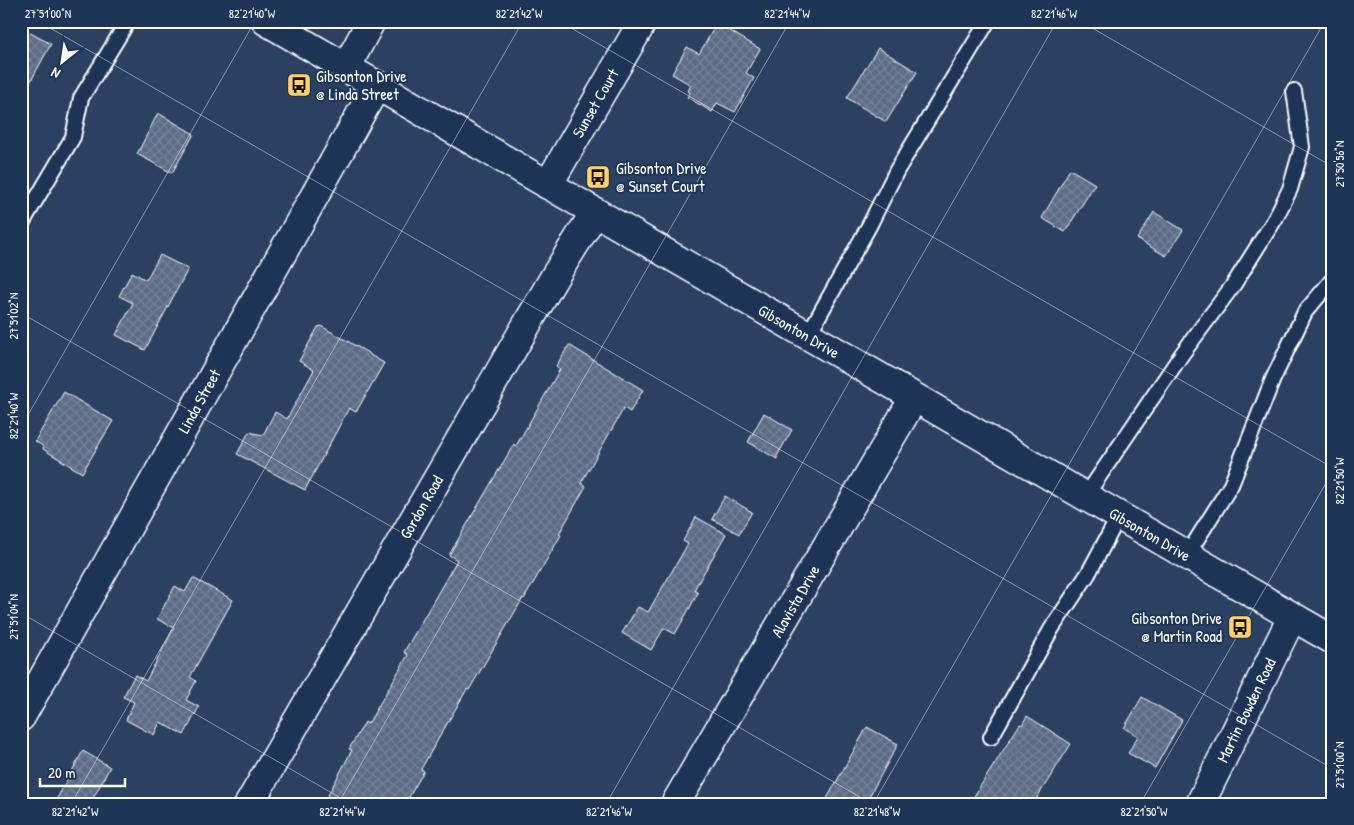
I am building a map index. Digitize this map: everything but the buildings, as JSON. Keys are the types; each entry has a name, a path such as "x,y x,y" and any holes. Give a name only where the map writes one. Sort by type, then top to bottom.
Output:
{"street":[{"name":"Gibsonton Drive","path":"266,21 1333,640"},
{"path":"346,68 371,21"},
{"name":"Sunset Court","path":"548,185 643,21"},
{"name":"Linda Street","path":"21,717 377,85"},
{"name":"Gordon Road","path":"249,804 555,276 595,212"},
{"name":"Alavista Drive","path":"675,804 914,398"},
{"name":"Martin Bowden Road","path":"1200,804 1292,617"}],"lane":[{"path":"21,224 73,137 81,98 128,21"},
{"path":"808,335 869,226 897,170 988,21"},
{"path":"1085,497 1182,354 1234,284 1275,219 1290,189 1302,148 1294,91"},
{"path":"1187,555 1231,485 1272,379 1306,312 1333,279"},
{"path":"991,737 1052,628 1088,574 1119,516"}],"place":[{"name":"Gibsonton Drive @ Linda Street","path":"299,85"},
{"name":"Gibsonton Drive @ Sunset Court","path":"598,177"},
{"name":"Gibsonton Drive @ Martin Road","path":"1240,627"}]}
